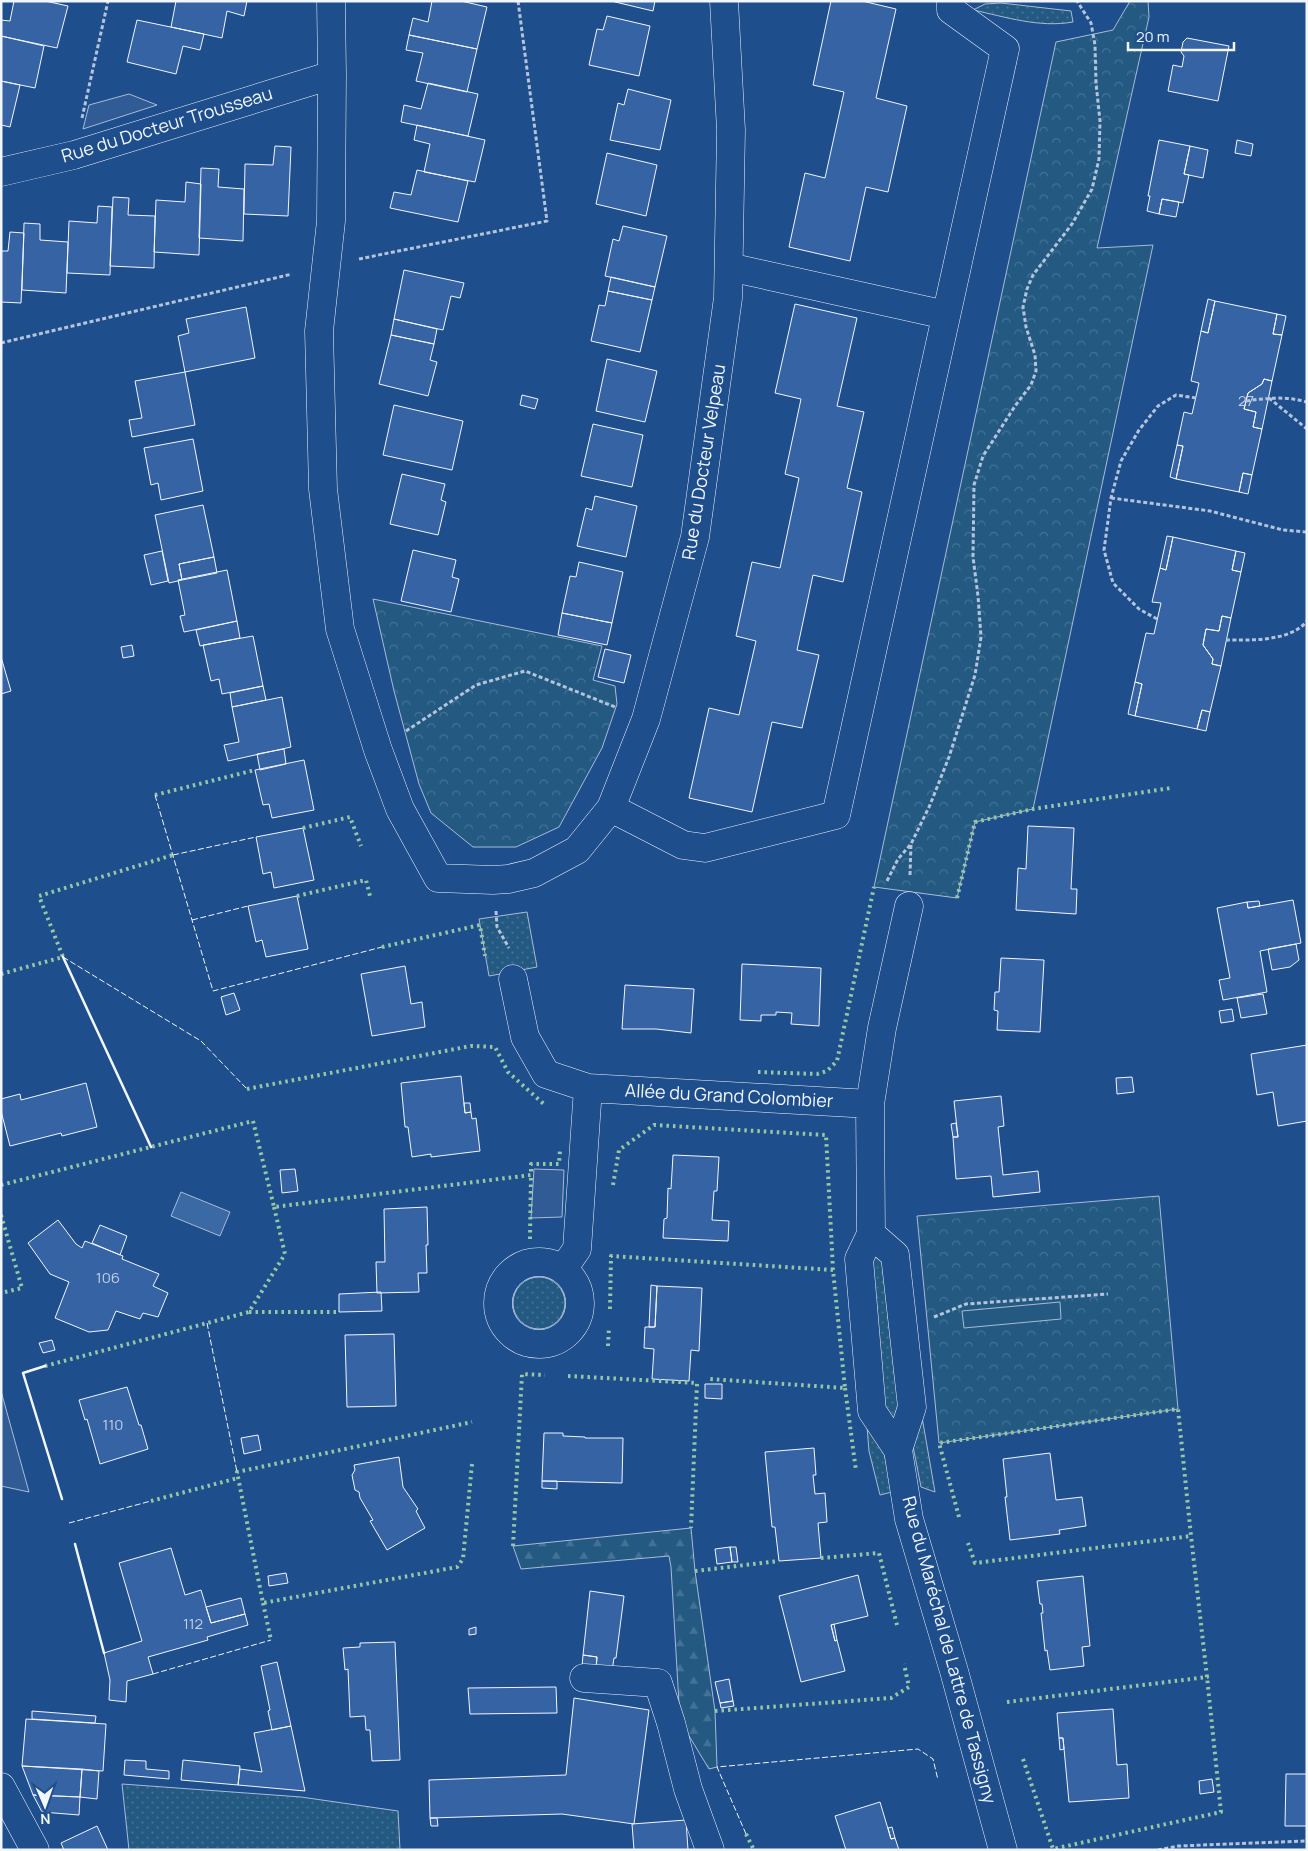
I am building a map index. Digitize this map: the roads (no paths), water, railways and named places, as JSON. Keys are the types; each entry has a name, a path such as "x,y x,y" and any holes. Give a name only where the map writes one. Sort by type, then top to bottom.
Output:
{"street":[{"path":"331,1 332,75"},
{"name":"Rue du Docteur Velpeau","path":"332,75 331,221 319,331 323,489 340,629 378,750 400,809 438,878 508,879 534,873 577,850 612,808 646,719 695,538 728,298 731,130 724,1"},
{"path":"612,808 683,845 705,848 836,815 1005,49 951,10 952,1"},
{"name":"Rue du Docteur Trousseau","path":"1,172 74,155 332,75"},
{"path":"729,266 946,315"},
{"name":"Rue du Maréchal de Lattre de Tassigny","path":"910,906 882,1028 870,1104 871,1234 859,1259 872,1411 898,1450 909,1520 954,1671 1003,1850"},
{"name":"Allée du Grand Colombier","path":"513,979 525,1037 546,1074 588,1088 870,1104"},
{"path":"563,1269 577,1250 588,1088"},
{"name":"Rue du Maréchal de Lattre de Tassigny","path":"871,1234 895,1255 912,1407 898,1450"},
{"path":"584,1678 658,1683 671,1723 688,1789 710,1850"},
{"path":"1,1787 35,1850"}]}
